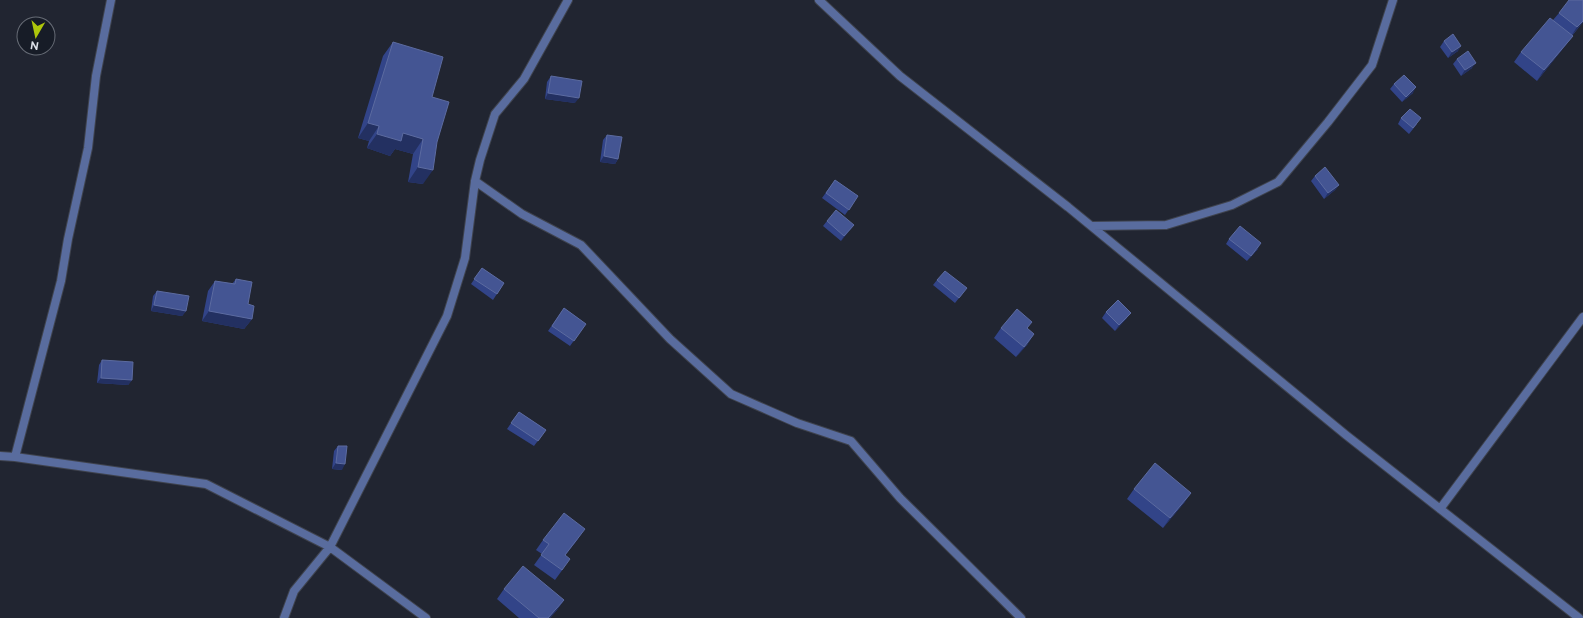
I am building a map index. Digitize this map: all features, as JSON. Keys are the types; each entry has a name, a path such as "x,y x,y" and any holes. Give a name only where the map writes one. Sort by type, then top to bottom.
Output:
{"street":[{"path":"15,457 61,281 68,239 88,148 96,76 111,0"},
{"path":"284,618 294,591 330,547 447,316 465,258 471,223 475,182 480,160 495,114 524,79 568,0"},
{"path":"819,0 900,76 1092,226 1346,435 1578,618"},
{"path":"1092,226 1166,226 1232,205 1278,182 1328,122 1372,65 1393,0"},
{"path":"475,182 522,214 581,245 670,340 731,394 797,423 851,441 900,498 1021,618"},
{"path":"1440,509 1583,317"},
{"path":"0,456 206,484 330,547 426,618"}],"building":[{"path":"1569,0 1583,0 1583,21 1577,27 1559,13"},
{"path":"1550,18 1573,36 1544,70 1521,52"},
{"path":"1453,34 1461,46 1452,52 1444,41"},
{"path":"393,42 443,57 432,97 449,102 437,142 433,170 418,167 423,139 403,133 401,141 377,134 379,126 368,123"},
{"path":"1468,51 1476,63 1465,70 1457,59"},
{"path":"1404,75 1416,87 1406,97 1394,84"},
{"path":"551,76 582,81 579,98 548,93"},
{"path":"1410,109 1421,118 1413,128 1401,118"},
{"path":"607,135 622,137 618,159 604,156"},
{"path":"1325,167 1339,185 1328,193 1315,176"},
{"path":"835,180 858,196 849,210 826,193"},
{"path":"836,210 854,225 844,236 827,221"},
{"path":"1240,226 1261,243 1251,256 1229,239"},
{"path":"482,268 504,283 497,294 474,279"},
{"path":"945,271 967,288 959,298 937,280"},
{"path":"236,279 252,282 248,304 254,306 252,319 209,311 215,281 235,284"},
{"path":"157,291 189,296 186,311 154,305"},
{"path":"1118,300 1131,313 1119,325 1106,312"},
{"path":"564,308 586,324 574,341 552,326"},
{"path":"1017,309 1032,322 1027,328 1034,334 1024,347 1001,328"},
{"path":"102,360 133,362 132,380 101,378"},
{"path":"519,412 546,430 538,441 511,423"},
{"path":"338,446 347,446 345,464 336,463"},
{"path":"1155,463 1191,493 1170,518 1134,489"},
{"path":"564,513 585,529 565,555 570,559 562,570 541,555 549,544 543,540"},
{"path":"523,566 564,600 548,618 539,618 504,589"}]}
